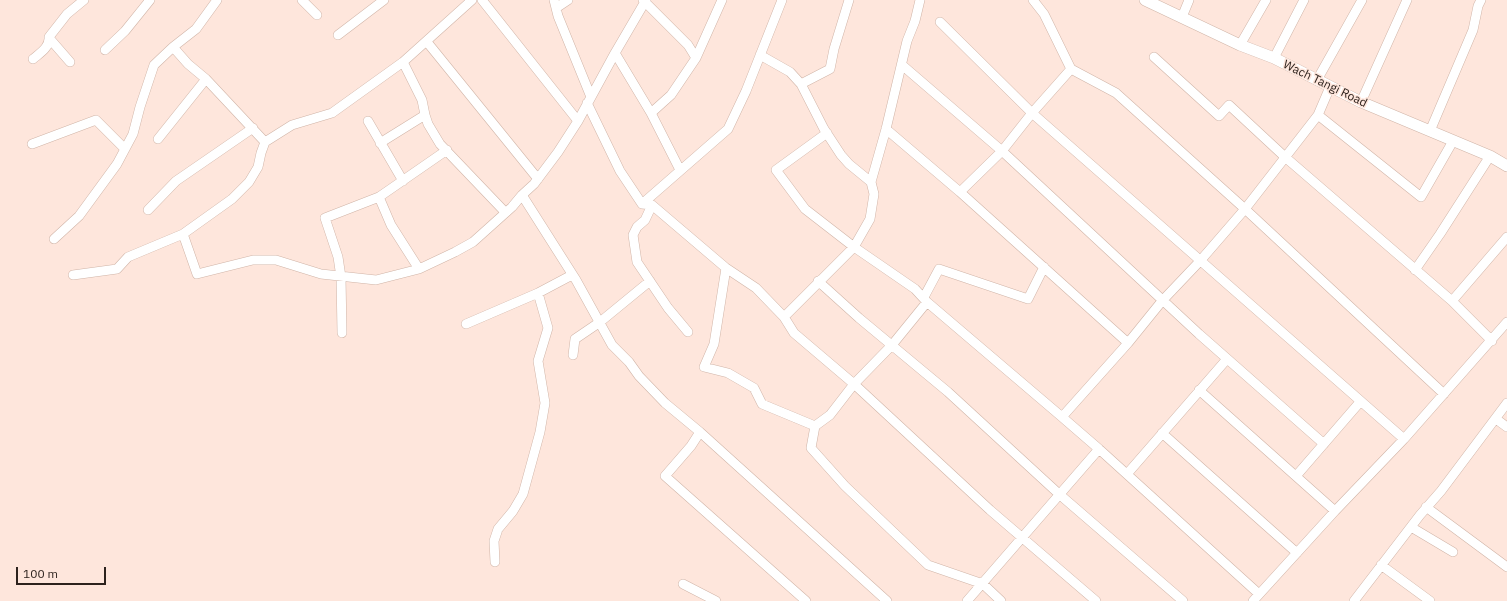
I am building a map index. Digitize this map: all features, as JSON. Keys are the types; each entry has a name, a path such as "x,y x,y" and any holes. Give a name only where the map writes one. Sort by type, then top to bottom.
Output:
{"main road":[{"name":"Wach Tangi Road","path":"1145,0 1240,45 1274,58 1361,102 1490,156 1507,166"}],"street":[{"path":"33,59 46,48 50,39 49,37 67,14 84,0"},
{"path":"105,50 125,31 150,0"},
{"path":"54,239 79,216 117,164 133,134 154,65 173,47 196,29 217,0"},
{"path":"302,0 317,15"},
{"path":"338,35 384,0"},
{"path":"73,275 117,268 128,257 183,234 232,199 249,182 258,167 265,142 292,124 332,113 403,62 473,0 487,2 578,121"},
{"path":"568,0 555,4 589,100 620,171 642,204"},
{"path":"651,113 671,96 696,58 722,0"},
{"path":"642,204 728,129 746,92 782,0"},
{"path":"801,84 830,69 834,49 849,0"},
{"path":"784,317 818,281 854,247 870,219 874,194 872,182 907,41 915,21 920,0"},
{"path":"1033,0 1044,14 1070,69 1116,93 1245,209 1444,394"},
{"path":"1182,17 1189,0"},
{"path":"1240,45 1266,0"},
{"path":"1274,58 1304,0"},
{"path":"1317,80 1362,0"},
{"path":"1361,102 1407,0"},
{"path":"1430,131 1473,30 1478,6 1481,0"},
{"path":"183,234 197,274 253,260 276,260 321,274 376,280 419,269 473,242 512,207 538,179 578,121 645,1 688,44 696,58"},
{"path":"940,22 1032,113 1404,440"},
{"path":"50,39 70,62"},
{"path":"427,42 538,179"},
{"path":"173,47 188,64 206,79 265,142"},
{"path":"615,53 651,113 680,170"},
{"path":"760,55 790,72 801,84 827,133 841,155 849,164 872,182"},
{"path":"1154,57 1219,116 1229,105 1285,157 1452,301 1492,340"},
{"path":"403,62 422,100 424,114 440,144 477,185 505,212"},
{"path":"902,65 1002,151 1162,301 1324,444"},
{"path":"960,192 1002,151 1070,69"},
{"path":"158,139 206,79"},
{"path":"1062,417 1128,343 1162,301 1200,262 1245,209 1318,115 1330,87"},
{"path":"380,143 424,114"},
{"path":"1318,115 1421,197 1453,141"},
{"path":"32,144 96,120 125,149"},
{"path":"368,121 403,180"},
{"path":"148,210 176,181 253,128"},
{"path":"886,129 960,192 1128,343"},
{"path":"827,133 776,170 805,210 854,247 915,289 925,300 1127,474 1256,597 1335,511 1404,440 1507,322"},
{"path":"342,333 341,277 338,257 325,218 379,197 447,150"},
{"path":"1415,270 1490,156"},
{"path":"522,195 572,275 612,345 629,362 639,376 665,403 700,432 887,601"},
{"path":"379,197 391,225 419,269"},
{"path":"642,204 652,205 726,268 756,288 784,317 794,333 854,384 990,510 1096,601"},
{"path":"652,205 645,220 638,227 633,236 638,262 668,308 688,332"},
{"path":"1452,301 1507,238"},
{"path":"1001,601 983,584 928,565 845,486 811,448 815,426 830,415 854,384 892,345 925,300 939,269 1028,300 1044,267"},
{"path":"726,268 714,344 704,367 728,373 754,388 762,404 815,426"},
{"path":"466,324 538,293 572,275"},
{"path":"574,355 575,339 600,322 650,281"},
{"path":"818,281 859,318 948,392 1059,494 1183,601"},
{"path":"494,562 494,541 498,530 513,512 522,494 540,432 545,403 538,361 548,328 538,293"},
{"path":"1127,474 1227,359"},
{"path":"1199,390 1335,511"},
{"path":"1296,476 1360,402"},
{"path":"1358,600 1381,565 1426,507 1441,491 1507,403"},
{"path":"1496,419 1507,427"},
{"path":"700,432 691,446 665,476 806,601"},
{"path":"1162,433 1297,553"},
{"path":"967,601 1099,449"},
{"path":"1426,507 1507,567"},
{"path":"1411,527 1453,552"},
{"path":"1381,565 1430,601"},
{"path":"683,584 716,601"}]}
